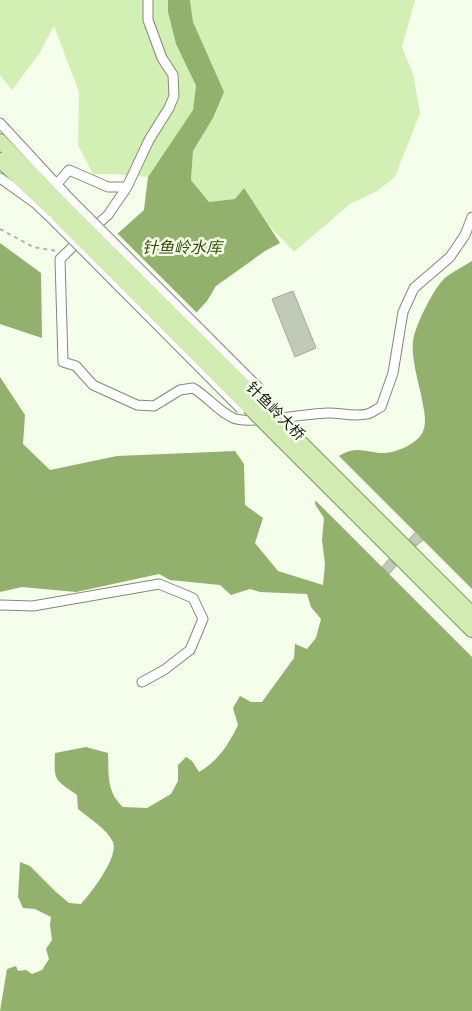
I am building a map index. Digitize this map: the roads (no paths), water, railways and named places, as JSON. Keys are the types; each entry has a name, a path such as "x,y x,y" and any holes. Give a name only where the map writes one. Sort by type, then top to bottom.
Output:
{"main road":[{"path":"0,141 62,211"},
{"path":"0,160 62,211"},
{"name":"针鱼岭大桥","path":"62,211 472,614"},
{"name":"针鱼岭大桥","path":"62,211 472,630"}],"street":[{"path":"148,0 148,20 162,58 172,75 174,96 169,108 149,140 127,188 108,215 60,259 63,362 76,366 93,385 137,405 154,406 180,390 193,388 205,395 219,409 234,418 252,420 328,413 368,414 381,407 387,392 393,373 403,312 414,288 450,257 465,235 472,217"},
{"path":"0,123 56,185 62,211 241,409"},
{"path":"56,185 69,170 108,187 127,188"},
{"path":"0,178 35,203 62,211 260,389"},
{"path":"0,605 33,606 158,584 194,598 203,619 190,650 164,670 142,682"}],"water":[{"name":"针鱼岭水库","path":"168,0 190,0 193,22 224,92 213,118 193,151 191,180 209,202 235,199 244,188 280,243 265,251 216,286 207,301 187,323 106,244 144,210 148,177 193,110 196,86 176,44 168,12"},
{"path":"0,243 41,273 42,338 0,324"},
{"path":"472,261 472,1011 0,1011 7,969 16,966 18,971 26,970 32,974 42,970 49,959 46,949 52,940 51,917 35,909 23,908 18,897 20,862 30,866 69,903 81,904 103,874 114,849 113,842 106,832 78,809 77,795 64,786 57,778 55,774 55,753 86,747 108,753 111,789 118,801 123,807 147,808 171,794 178,781 178,765 186,757 192,761 199,772 212,763 227,745 238,725 233,708 240,696 251,702 262,702 294,658 295,644 307,649 316,638 321,619 311,607 307,594 260,592 250,589 231,595 220,585 170,580 159,574 76,592 22,587 0,592 0,377 25,415 23,444 50,470 117,456 235,451 244,464 245,505 263,518 255,543 278,571 323,585 325,564 322,540 324,518 315,504 321,470 346,452 357,450 380,453 391,452 408,446 421,435 425,424 425,417 413,357 414,334 426,307 441,282"}]}
